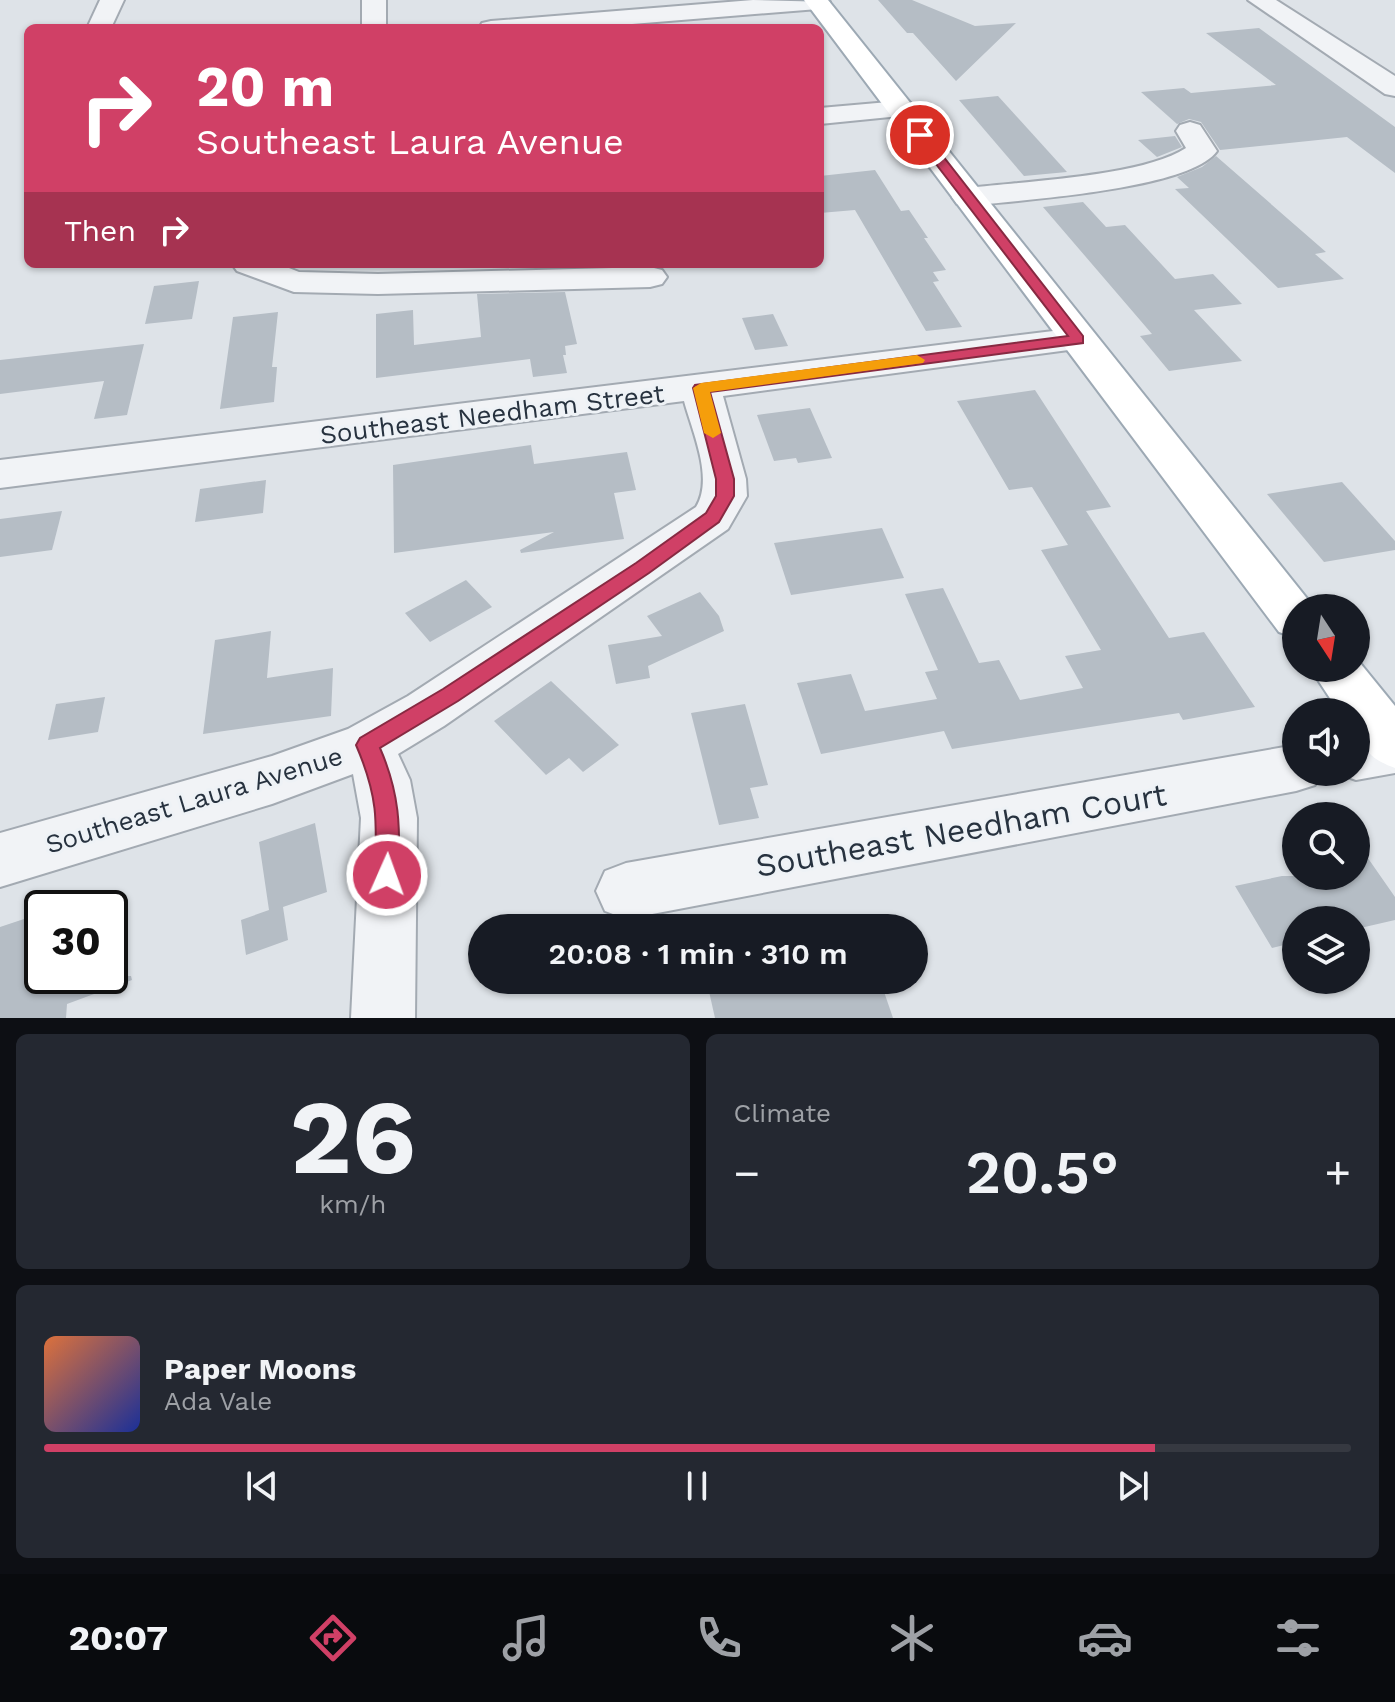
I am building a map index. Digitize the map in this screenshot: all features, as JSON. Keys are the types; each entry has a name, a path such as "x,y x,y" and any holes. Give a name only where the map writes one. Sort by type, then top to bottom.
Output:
{"main road":[{"path":"817,1 1282,601"},
{"path":"1346,682 1395,747"}],"street":[{"path":"101,24 112,0"},
{"path":"374,0 374,24"},
{"path":"1260,0 1395,88"},
{"path":"539,24 817,1"},
{"path":"824,116 900,109"},
{"path":"968,197 1095,181 1181,164 1196,158 1202,151 1190,131"},
{"path":"259,268 294,282 378,274 650,277"},
{"name":"Southeast Needham Street","path":"0,474 1078,339"},
{"name":"Southeast Laura Avenue","path":"0,860 272,780 367,745 452,694 642,568 712,518 725,496 725,479 701,388"},
{"path":"367,745 383,780 389,818 383,1018"},
{"path":"1370,753 1395,747"},
{"name":"Southeast Needham Court","path":"626,891 1282,771"}],"building":[{"path":"878,0 912,0 975,26 1016,23 956,81"},
{"path":"1259,28 1395,127 1395,173 1347,137 1220,150 1201,122 1189,119 1177,124 1141,92 1184,88 1191,93 1276,85 1206,33"},
{"path":"998,96 1067,172 1024,176 959,100"},
{"path":"1175,136 1182,147 1157,157 1138,140"},
{"path":"1216,156 1326,252 1315,254 1344,279 1278,288 1175,189 1189,188 1177,177 1202,167"},
{"path":"875,170 901,211 909,210 946,270 933,272 939,281 933,282 962,327 926,331 855,210 824,213 824,176"},
{"path":"1083,202 1106,227 1125,225 1175,279 1213,274 1242,304 1194,310 1242,361 1169,371 1140,336 1152,334 1043,207"},
{"path":"199,281 192,319 145,324 154,286"},
{"path":"565,292 577,344 565,346 566,355 563,355 567,373 533,377 530,359 376,378 376,314 413,310 414,345 481,337 477,294"},
{"path":"278,312 272,367 277,367 274,402 220,409 233,317"},
{"path":"773,314 788,346 755,350 742,318"},
{"path":"144,344 127,415 94,419 104,381 0,394 0,360"},
{"path":"1035,390 1111,507 1086,511 1169,638 1204,632 1255,707 1183,720 1179,713 952,749 944,731 821,754 797,683 851,674 865,711 937,699 925,672 938,670 905,594 943,588 979,663 999,660 1020,700 1083,688 1065,656 1101,650 1041,550 1068,545 1032,487 1009,490 957,401"},
{"path":"810,408 832,458 798,463 796,458 774,461 757,415"},
{"path":"531,445 534,464 627,452 636,490 614,493 624,539 521,553 520,550 554,532 394,553 393,465"},
{"path":"266,480 263,513 195,522 200,489"},
{"path":"1342,482 1395,541 1395,550 1324,562 1267,494"},
{"path":"62,511 52,550 0,557 0,519"},
{"path":"882,528 904,578 791,595 774,543"},
{"path":"466,580 492,607 430,642 405,613"},
{"path":"700,592 719,616 724,631 648,666 650,678 616,684 608,645 662,636 647,616"},
{"path":"271,631 267,678 333,668 331,716 203,734 215,640"},
{"path":"551,681 619,745 583,772 569,758 546,775 494,721"},
{"path":"105,697 98,732 48,740 56,704"},
{"path":"745,704 768,785 750,788 759,818 719,825 691,713"},
{"path":"315,823 327,892 283,907 288,940 246,955 241,920 269,910 259,842"},
{"path":"1370,861 1395,897 1395,920 1370,926 1370,906 1282,906 1282,946 1272,948 1235,886 1282,876 1282,890 1370,890"},
{"path":"24,919 24,994 94,994 67,1004 66,1018 0,1018 0,927"},
{"path":"710,994 885,994 893,1018 715,1018"}],"slow traffic":[{"path":"713,433 701,388 917,360"}],"route":[{"path":"387,875 389,818 383,780 367,745 426,711 712,518 725,496 725,479 701,388 1078,339 920,135"}]}
